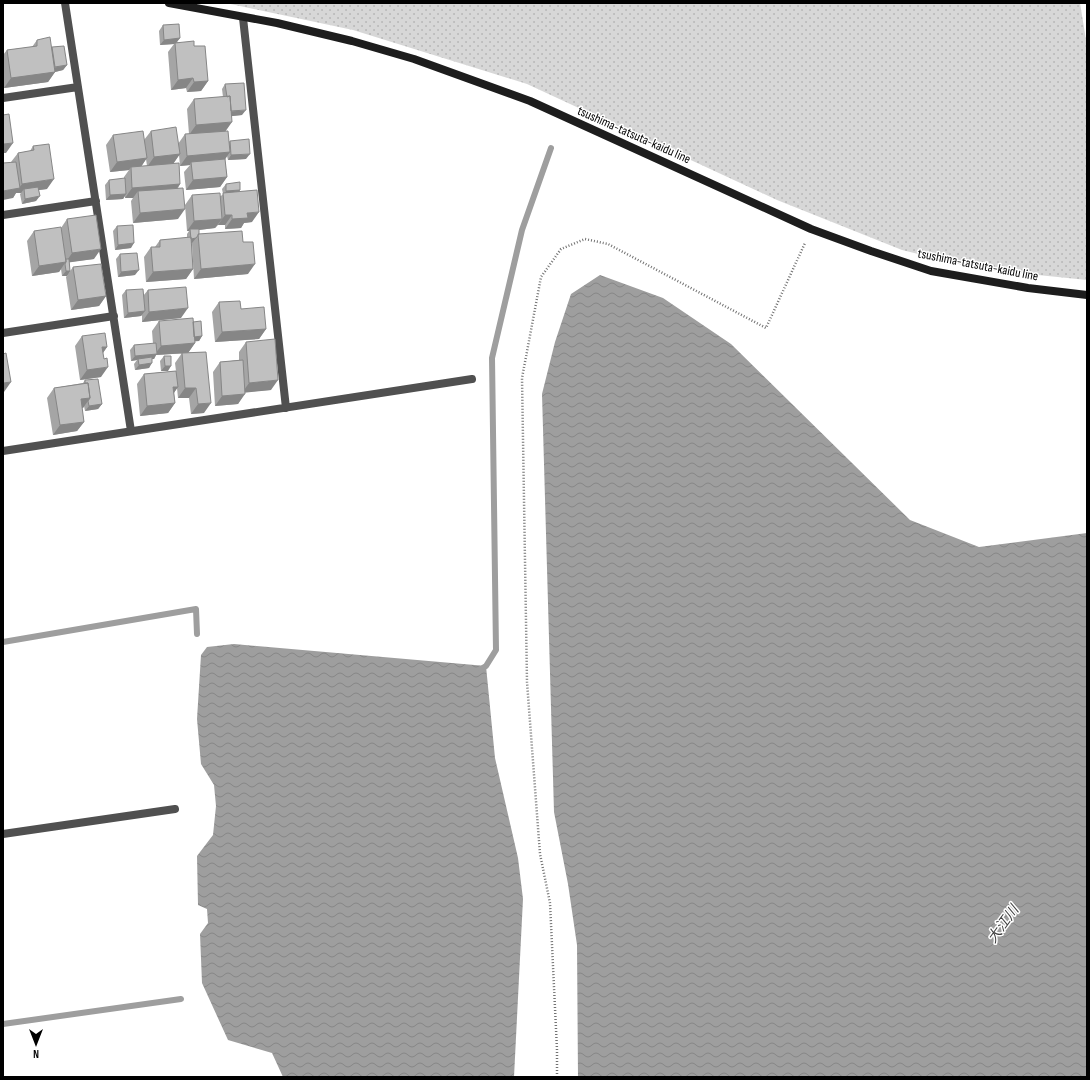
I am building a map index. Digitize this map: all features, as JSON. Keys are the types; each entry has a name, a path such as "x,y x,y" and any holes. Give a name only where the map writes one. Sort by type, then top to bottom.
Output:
{"main road":[{"name":"tsushima-tatsuta-kaidu line","path":"169,3 243,18 277,23 358,43 414,59 530,101 812,229 931,271 1028,288 1087,295"}],"street":[{"path":"65,3 131,432"},
{"path":"243,18 286,408"},
{"path":"3,98 78,87"},
{"path":"3,215 96,202"},
{"path":"3,333 114,316"},
{"path":"3,451 472,379"},
{"path":"3,834 175,809"}],"path":[{"path":"556,1077 557,1050 550,903 540,854 527,682 522,378 541,277 562,249 585,239 608,244 766,328 812,229"}],"shaded area":[{"path":"226,3 1080,3 1087,46 1087,280 979,269 902,250 777,200 527,84 353,30"}],"water":[{"name":"大江川","path":"600,275 663,298 731,344 910,520 979,547 1087,533 1087,1077 578,1077 577,945 568,884 554,812 542,394 555,342 571,294"},
{"path":"234,644 486,666 495,758 518,858 523,899 514,1077 283,1077 272,1053 228,1040 202,983 200,934 208,923 207,909 198,905 197,856 213,835 216,806 214,785 201,764 197,719 201,655 207,647"}],"building":[{"path":"179,24 180,38 164,40 163,25"},
{"path":"50,37 55,72 11,78 7,50 37,46 37,40"},
{"path":"194,41 194,46 205,46 208,81 194,82 193,78 178,80 175,43"},
{"path":"64,46 67,65 55,67 52,47"},
{"path":"244,83 246,110 231,111 230,96 227,97 225,84"},
{"path":"230,96 232,122 196,125 194,99"},
{"path":"9,114 13,143 3,144 3,115"},
{"path":"176,127 180,154 154,157 151,131"},
{"path":"143,131 147,158 117,162 113,135"},
{"path":"228,131 230,152 187,156 185,134"},
{"path":"249,139 250,154 231,155 230,141"},
{"path":"49,144 54,179 22,184 18,153 34,150 33,146"},
{"path":"225,159 227,177 193,180 191,162"},
{"path":"16,162 20,188 3,191 3,163"},
{"path":"179,163 180,184 132,188 131,167"},
{"path":"125,178 126,194 110,195 109,180"},
{"path":"240,182 240,190 226,191 226,184"},
{"path":"38,187 40,196 25,199 24,189"},
{"path":"183,188 185,209 140,213 138,191"},
{"path":"257,190 259,212 247,213 248,218 232,219 232,215 225,215 223,193"},
{"path":"220,193 222,219 194,221 192,195"},
{"path":"96,215 101,249 72,253 67,219"},
{"path":"133,225 134,243 118,245 117,226"},
{"path":"61,227 66,262 39,266 34,231"},
{"path":"190,229 199,229 199,234 196,238 191,239"},
{"path":"242,231 243,242 253,242 255,264 201,269 198,234"},
{"path":"191,237 193,269 153,272 151,247 160,247 160,240"},
{"path":"137,253 139,270 121,272 120,254"},
{"path":"66,259 69,259 70,271 66,271"},
{"path":"101,264 106,296 78,300 73,267"},
{"path":"186,287 188,308 149,312 148,290"},
{"path":"143,289 145,311 128,313 126,290"},
{"path":"240,301 241,309 264,307 266,329 222,332 219,302"},
{"path":"193,318 195,343 161,346 159,321"},
{"path":"201,321 202,336 194,337 193,322"},
{"path":"105,333 107,347 102,347 104,359 107,358 108,367 87,370 82,336"},
{"path":"275,339 278,380 249,383 246,342"},
{"path":"156,343 157,354 135,356 134,345"},
{"path":"206,352 211,403 198,404 196,388 185,388 182,353"},
{"path":"6,353 11,382 3,383 3,354"},
{"path":"164,356 171,356 171,366 165,366"},
{"path":"152,357 152,363 139,365 138,359"},
{"path":"243,360 245,394 222,396 220,362"},
{"path":"176,371 178,387 173,387 175,403 147,406 144,374"},
{"path":"98,379 102,404 89,406 88,401 90,398 88,383 85,383 85,380"},
{"path":"88,383 90,398 81,399 84,422 60,425 54,388"}],"waterway":[{"path":"481,669 486,666 496,650 492,358 522,230 551,148"},
{"path":"3,642 196,609 197,634"},
{"path":"3,1024 181,999"}]}
